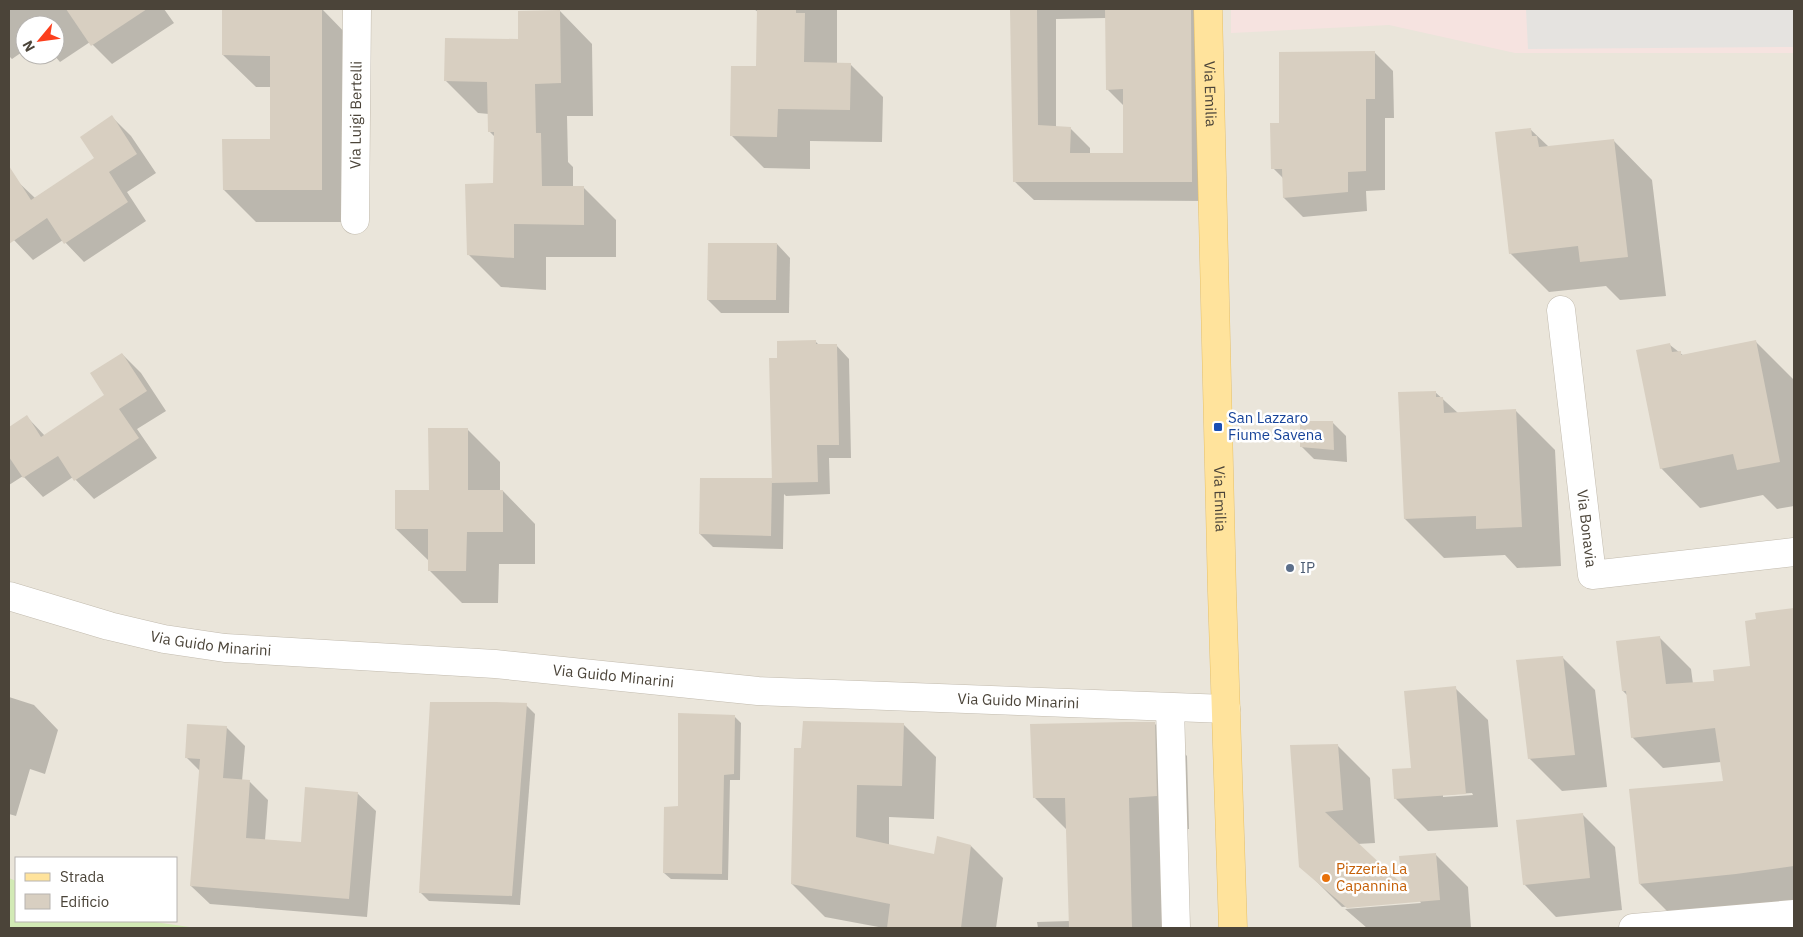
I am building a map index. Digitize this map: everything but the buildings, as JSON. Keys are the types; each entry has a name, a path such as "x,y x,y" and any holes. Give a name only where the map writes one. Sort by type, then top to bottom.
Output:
{"main road":[{"name":"Via Emilia","path":"1208,9 1222,592 1233,928"}],"street":[{"name":"Via Luigi Bertelli","path":"355,220 357,9"},
{"name":"Via Bonavia","path":"1561,310 1592,575 1794,552"},
{"name":"Via Guido Minarini","path":"9,596 109,626 164,639 225,648 495,664 758,691 1226,709"},
{"path":"1170,708 1176,928"},
{"path":"1633,928 1794,914"}],"shaded area":[{"path":"9,9 1794,9 1794,928 9,928"},
{"path":"1231,9 1794,9 1794,53 1515,53 1389,25 1231,33"},
{"path":"1526,9 1794,9 1794,47 1528,49"}],"green space":[{"path":"9,878 15,881 15,922 155,922 196,928 9,928"}],"place":[{"name":"San Lazzaro Fiume Savena","path":"1218,427"},
{"name":"IP","path":"1290,568"},
{"name":"Pizzeria La Capannina","path":"1326,878"}]}
